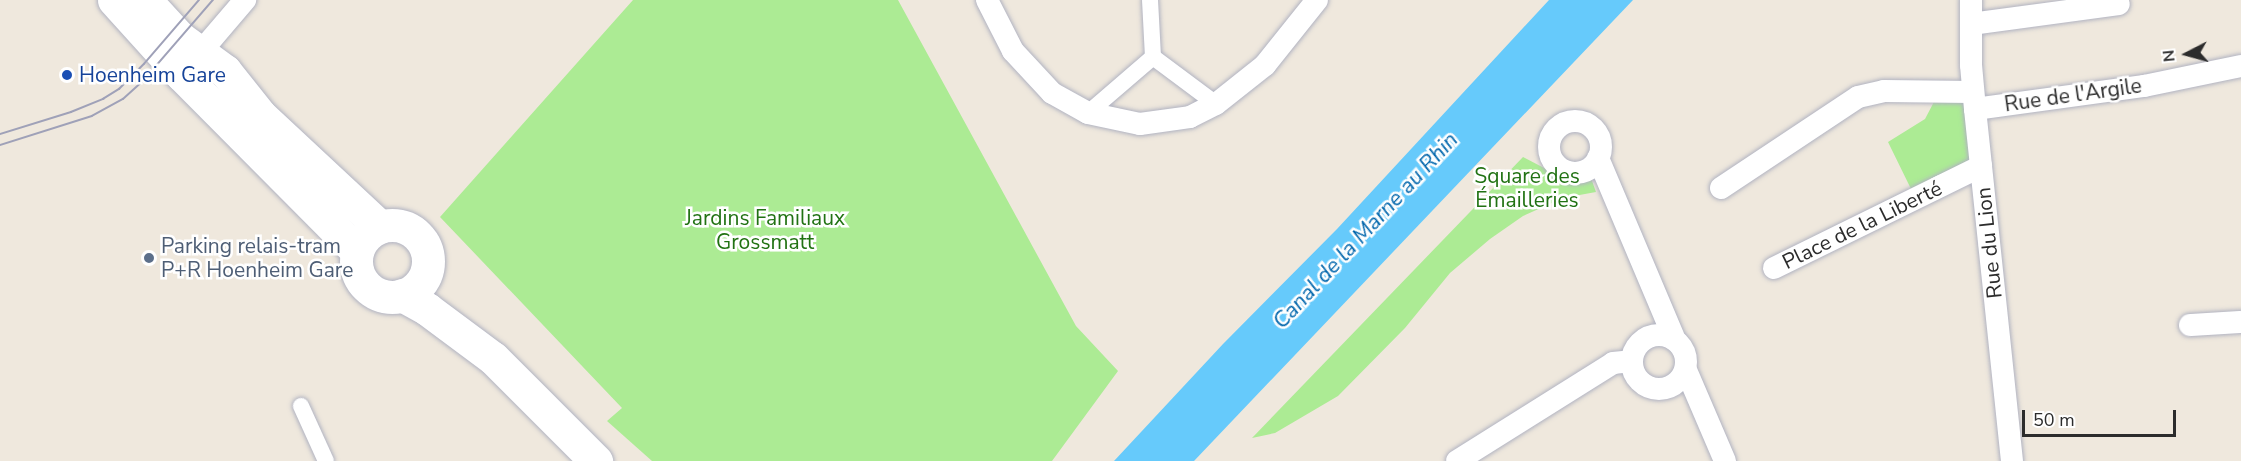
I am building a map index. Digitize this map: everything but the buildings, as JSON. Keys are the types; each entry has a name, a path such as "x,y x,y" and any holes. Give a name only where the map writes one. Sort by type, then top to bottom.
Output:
{"main road":[{"path":"114,0 151,10 191,64 357,251 359,274 364,283 381,295 413,285 427,252 415,233 404,227 380,227 370,232 357,251"},
{"path":"191,64 225,71 260,115 380,227"},
{"path":"413,285 482,336 493,358 596,461"}],"street":[{"path":"191,64 245,0"},
{"path":"987,0 1013,51 1052,93 1088,113 1140,124 1190,117 1216,105 1264,65 1317,0"},
{"path":"1150,0 1154,57 1216,105"},
{"name":"Rue du Lion","path":"1971,0 1974,100 2012,461"},
{"path":"1971,24 2119,4"},
{"path":"1088,113 1154,57"},
{"name":"Rue de l'Argile","path":"1974,100 2144,86 2241,66"},
{"path":"1721,188 1858,97 1884,91 1974,100"},
{"path":"1598,158 1675,340 1685,353 1686,369 1725,461"},
{"name":"Place de la Liberté","path":"1774,268 1981,166"},
{"path":"2190,325 2241,321"},
{"path":"1675,340 1662,335 1649,336 1637,346 1631,361 1636,378 1650,389 1668,389 1676,384 1686,369"},
{"path":"493,358 507,391 574,461"},
{"path":"1457,461 1613,363 1631,361"},
{"path":"301,406 326,461"}],"green space":[{"name":"Jardins Familiaux Grossmatt","path":"633,0 898,0 1076,326 1118,371 1052,461 652,461 607,421 622,408 440,217"},
{"path":"1936,98 1966,99 1973,160 1912,191 1888,142 1925,119"},
{"name":"Square des Émailleries","path":"1523,157 1569,181 1591,178 1596,192 1563,198 1523,216 1490,239 1450,273 1405,328 1338,396 1275,433 1252,438"}],"water":[{"name":"Canal de la Marne au Rhin","path":"1549,0 1633,0 1194,461 1114,461 1223,344 1337,229"}],"tram line":[{"path":"0,134 71,112 103,99 119,89 144,64 199,0"},
{"path":"0,145 92,116 123,99 143,81 213,0"}],"place":[{"name":"Hoenheim Gare","path":"67,75"},
{"name":"Parking relais-tram P+R Hoenheim Gare","path":"149,258"}]}
